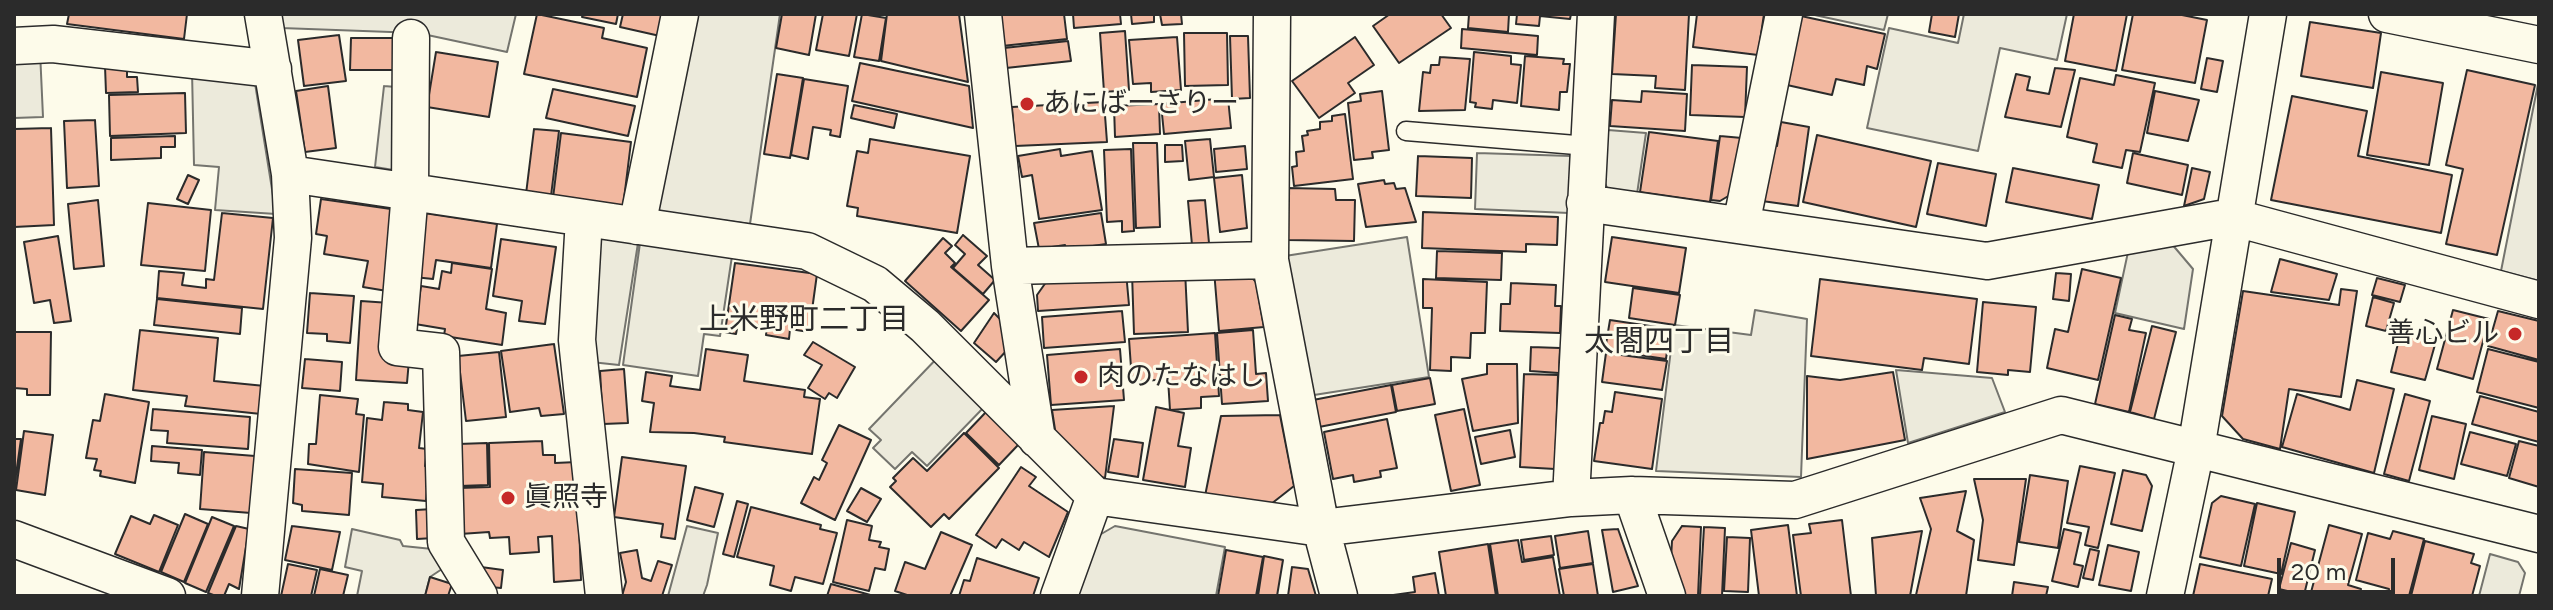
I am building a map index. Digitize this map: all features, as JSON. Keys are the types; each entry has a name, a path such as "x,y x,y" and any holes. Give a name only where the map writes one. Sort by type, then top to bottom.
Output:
{"street":[{"path":"260,596 293,238 290,174 263,14"},
{"path":"637,226 680,14"},
{"path":"983,14 1010,266 1037,439"},
{"path":"1272,14 1270,260 1321,528 1339,596"},
{"path":"1571,498 1596,14"},
{"path":"1741,225 1784,14"},
{"path":"2165,596 2196,449 2268,14"},
{"path":"2387,14 2539,45"},
{"path":"411,38 410,192 397,347 441,352 446,542 479,596"},
{"path":"14,46 53,44 273,69"},
{"path":"290,174 807,251 875,284 925,326 1095,496 1321,528 1571,498 1632,495 1795,500 2061,415 2539,534"},
{"path":"1585,203 1987,261 2232,217 2539,300"},
{"path":"584,218 577,340 604,596"},
{"path":"1010,266 1270,260"},
{"path":"1632,495 1667,596"},
{"path":"1059,596 1095,496"},
{"path":"14,539 167,596"}],"lane":[{"path":"1406,131 1588,146"}],"shaded area":[{"path":"278,14 516,14 507,52 418,33 281,28"},
{"path":"690,14 780,14 750,224 649,210"},
{"path":"1810,14 1888,14 1884,30"},
{"path":"1964,14 2067,14 2057,60 2000,48 1978,151 1867,128 1889,28 1958,43"},
{"path":"40,51 43,117 14,118 14,52"},
{"path":"192,71 254,77 276,214 215,210 219,167 194,165"},
{"path":"2539,79 2539,281 2501,271"},
{"path":"384,86 408,88 406,172 375,167"},
{"path":"1608,130 1646,133 1637,194 1608,190 1604,181"},
{"path":"1477,153 1571,156 1569,213 1475,209"},
{"path":"597,237 638,243 619,365 591,362"},
{"path":"1407,237 1429,377 1314,395 1285,256"},
{"path":"640,243 732,256 720,336 704,334 698,376 623,365"},
{"path":"2171,243 2193,269 2184,329 2115,313 2128,252"},
{"path":"1755,310 1807,319 1801,477 1656,471 1674,325 1751,335"},
{"path":"942,353 987,404 927,466 912,452 895,469 873,448 881,440 869,429"},
{"path":"1896,370 1992,378 2005,412 1908,443"},
{"path":"687,526 718,533 707,585 703,596 668,596"},
{"path":"1115,526 1225,547 1216,596 1074,596 1096,537"},
{"path":"352,529 400,540 403,546 442,550 448,565 430,577 425,596 357,596 362,571 345,567"},
{"path":"2490,554 2518,562 2525,573 2519,596 2479,596"}],"building":[{"path":"69,14 187,14 184,39 67,24"},
{"path":"537,14 604,28 602,38 647,48 637,97 524,74"},
{"path":"583,14 618,14 616,24 582,17"},
{"path":"623,14 664,14 660,36 620,27"},
{"path":"782,14 816,14 809,55 776,48"},
{"path":"823,14 857,14 849,56 816,50"},
{"path":"862,14 886,18 879,61 854,57"},
{"path":"887,14 959,14 968,82 881,61"},
{"path":"999,14 1064,14 1067,39 1002,46"},
{"path":"1073,14 1120,14 1121,24 1074,28"},
{"path":"1131,14 1154,14 1154,22 1132,24"},
{"path":"1160,14 1181,14 1182,24 1162,25"},
{"path":"1390,14 1441,14 1451,28 1399,63 1373,26"},
{"path":"1469,14 1509,14 1508,32 1468,28"},
{"path":"1517,14 1571,14 1570,19 1540,16 1539,26 1516,24"},
{"path":"1616,14 1689,14 1685,90 1655,88 1656,76 1612,74"},
{"path":"1697,14 1764,14 1758,55 1693,47"},
{"path":"1932,14 1959,14 1955,37 1929,32"},
{"path":"2074,14 2127,14 2116,71 2065,61"},
{"path":"2133,14 2177,14 2207,20 2195,83 2122,70"},
{"path":"1801,16 1885,34 1877,69 1867,66 1864,85 1836,79 1832,95 1787,85"},
{"path":"2310,22 2381,33 2373,88 2301,76"},
{"path":"1462,29 1538,36 1537,55 1461,48"},
{"path":"1125,31 1129,90 1104,92 1100,33"},
{"path":"1184,33 1227,33 1228,85 1185,86"},
{"path":"339,35 346,81 304,86 298,40"},
{"path":"1230,36 1248,36 1250,98 1232,99"},
{"path":"1177,37 1181,90 1151,92 1151,83 1133,84 1129,40"},
{"path":"1355,37 1374,65 1348,83 1355,93 1319,118 1292,81"},
{"path":"351,38 399,38 399,70 350,70"},
{"path":"1068,41 1071,61 1006,68 1004,48"},
{"path":"436,52 498,62 489,117 427,107"},
{"path":"1474,52 1511,56 1511,64 1521,65 1517,103 1493,100 1492,109 1475,107 1476,103 1470,102"},
{"path":"1525,56 1564,59 1563,64 1570,64 1567,92 1560,92 1559,110 1521,106"},
{"path":"1440,57 1470,59 1465,110 1419,111 1423,72 1430,73 1431,65 1439,65"},
{"path":"2207,58 2223,61 2217,92 2201,89"},
{"path":"860,63 969,86 973,128 852,101"},
{"path":"127,65 127,77 137,77 138,92 106,93 105,66"},
{"path":"1692,65 1747,67 1745,117 1690,115"},
{"path":"2055,68 2075,70 2061,127 2005,117 2016,74 2030,77 2027,90 2049,94"},
{"path":"2467,70 2535,85 2497,255 2446,244 2463,169 2446,165"},
{"path":"2381,72 2443,83 2429,165 2367,155"},
{"path":"777,74 803,78 790,158 764,154"},
{"path":"2116,75 2155,83 2140,152 2126,150 2122,168 2093,162 2097,144 2067,137 2080,78 2114,85"},
{"path":"804,79 848,86 840,137 830,135 831,130 813,127 808,159 791,155"},
{"path":"328,86 336,148 305,152 296,91"},
{"path":"553,89 635,106 628,136 546,118"},
{"path":"1382,91 1389,150 1372,152 1373,158 1354,160 1348,103 1361,101 1360,94"},
{"path":"1642,91 1687,94 1685,131 1610,126 1612,100 1641,102"},
{"path":"2155,91 2199,100 2188,141 2147,133"},
{"path":"185,93 186,133 110,136 109,95"},
{"path":"2292,96 2367,111 2358,156 2452,175 2441,233 2271,200"},
{"path":"1228,98 1231,128 1164,134 1161,104"},
{"path":"1104,102 1107,142 1015,146 1012,107"},
{"path":"1159,104 1160,134 1115,137 1114,106"},
{"path":"854,105 897,114 894,128 851,118"},
{"path":"1345,114 1353,179 1294,186 1292,167 1297,166 1296,152 1304,151 1302,136 1308,135 1307,131 1320,129 1320,122 1332,121 1332,116"},
{"path":"95,120 99,186 67,188 64,121"},
{"path":"1781,122 1809,127 1798,206 1762,201 1771,145 1777,146"},
{"path":"51,128 54,225 14,227 14,129"},
{"path":"534,129 559,131 551,196 526,194"},
{"path":"1649,132 1718,141 1710,202 1640,192"},
{"path":"561,133 631,142 623,207 553,198"},
{"path":"1817,135 1931,161 1916,227 1803,202"},
{"path":"175,136 175,147 161,147 161,158 111,160 111,138"},
{"path":"1720,136 1742,138 1735,192 1720,201 1711,200"},
{"path":"870,139 970,156 957,233 857,216 858,208 847,206 857,151 868,153"},
{"path":"1210,139 1214,177 1189,180 1185,141"},
{"path":"1133,143 1157,143 1160,227 1136,228"},
{"path":"1165,145 1182,145 1183,161 1165,162"},
{"path":"1245,146 1247,169 1216,172 1214,149"},
{"path":"1060,149 1061,156 1092,151 1102,210 1039,219 1032,175 1022,177 1018,156"},
{"path":"1131,149 1134,231 1122,232 1122,221 1107,222 1104,150"},
{"path":"2133,153 2188,165 2182,195 2127,183"},
{"path":"1418,156 1472,158 1471,198 1416,196"},
{"path":"1938,163 1996,174 1986,226 1927,214"},
{"path":"2013,168 2099,185 2092,219 2006,202"},
{"path":"2192,168 2210,172 2204,199 2184,206"},
{"path":"188,175 199,180 188,204 177,199"},
{"path":"1242,175 1247,228 1220,232 1214,178"},
{"path":"1384,180 1385,184 1394,183 1396,189 1405,188 1416,222 1366,227 1358,184"},
{"path":"1287,188 1335,189 1336,200 1355,200 1354,241 1286,240"},
{"path":"321,199 398,210 387,291 363,287 368,261 324,254 327,236 316,234"},
{"path":"98,200 104,266 74,269 68,204"},
{"path":"1205,200 1209,243 1192,245 1188,201"},
{"path":"148,203 211,210 205,271 141,265"},
{"path":"1423,212 1558,217 1557,245 1526,244 1526,252 1422,248"},
{"path":"222,213 273,218 263,309 157,298 159,271 184,273 182,285 206,288 206,279 214,280"},
{"path":"424,213 497,224 491,268 436,260 433,279 414,277"},
{"path":"1101,213 1106,244 1066,250 1065,245 1039,249 1034,223"},
{"path":"963,235 987,256 978,265 995,280 983,294 953,268 965,254 955,245"},
{"path":"58,236 71,321 54,323 50,300 34,303 24,242"},
{"path":"1612,237 1686,248 1679,293 1605,282"},
{"path":"943,238 952,246 945,253 955,263 951,267 989,300 961,331 905,281"},
{"path":"501,239 556,247 545,324 519,321 522,301 493,296"},
{"path":"1437,251 1502,253 1501,280 1436,278"},
{"path":"2280,259 2337,274 2329,300 2271,292"},
{"path":"452,263 492,269 486,309 506,313 502,345 444,336 445,329 415,324 421,286 439,289 442,271 451,273"},
{"path":"735,263 817,274 809,332 790,329 789,339 766,335 767,326 738,323 736,334 725,332"},
{"path":"1244,269 1256,282 1264,327 1219,331 1214,270"},
{"path":"2082,269 2121,278 2098,380 2047,368 2055,329 2068,332"},
{"path":"1185,270 1188,332 1134,334 1132,273"},
{"path":"1126,272 1129,305 1038,311 1037,295 1049,278"},
{"path":"2056,273 2071,274 2069,301 2053,299"},
{"path":"2377,278 2405,285 2400,302 2372,295"},
{"path":"1423,279 1487,282 1485,333 1471,333 1470,358 1451,357 1451,371 1430,370 1432,308 1423,308"},
{"path":"1820,279 1977,299 1969,364 1924,358 1922,370 1811,356"},
{"path":"1511,283 1556,285 1555,306 1561,306 1560,333 1500,331 1501,304 1510,304"},
{"path":"1633,288 1680,295 1675,325 1629,318"},
{"path":"2341,289 2357,291 2341,397 2289,389 2280,449 2243,439 2222,416 2243,291 2339,305"},
{"path":"310,293 354,296 350,343 327,341 327,334 307,333"},
{"path":"2373,297 2394,303 2386,331 2366,326"},
{"path":"157,299 242,308 240,334 154,325"},
{"path":"361,301 390,303 409,360 407,383 356,380"},
{"path":"1983,302 2036,307 2030,372 2008,370 2008,375 1977,372"},
{"path":"2453,310 2489,319 2473,379 2437,369"},
{"path":"1122,311 1125,342 1044,348 1042,317"},
{"name":"善心ビル","path":"2498,311 2539,321 2539,360 2488,346"},
{"path":"994,313 1000,319 1008,349 996,362 974,343"},
{"path":"2115,315 2132,319 2129,330 2146,333 2129,412 2095,404"},
{"path":"1610,320 1670,329 1666,359 1605,350"},
{"path":"2152,326 2176,332 2154,419 2130,412"},
{"path":"140,330 218,338 214,381 265,386 261,414 185,406 187,396 133,390"},
{"path":"1253,330 1256,374 1266,373 1268,401 1222,404 1217,333"},
{"path":"2401,331 2436,341 2425,380 2391,372"},
{"path":"14,332 51,332 50,395 27,395 27,389 14,388"},
{"path":"1215,333 1219,396 1201,397 1201,408 1170,410 1168,379 1132,382 1129,339"},
{"path":"813,342 855,367 837,398 829,393 825,399 808,388 822,365 804,355"},
{"path":"554,344 564,414 541,416 539,408 510,412 501,351"},
{"path":"1531,347 1560,348 1559,373 1530,371"},
{"path":"706,349 748,355 744,381 805,390 804,397 820,399 812,454 724,442 725,437 650,432 654,403 642,401 646,372 672,376 670,386 700,390"},
{"path":"1120,349 1124,400 1051,405 1047,355"},
{"path":"2488,349 2539,362 2539,408 2477,392"},
{"path":"499,352 506,417 466,421 458,356"},
{"path":"1606,353 1667,361 1662,390 1602,382"},
{"path":"305,359 342,362 340,391 302,388"},
{"path":"1487,364 1517,364 1518,423 1473,431 1462,379 1487,374"},
{"path":"624,369 628,423 603,424 600,371"},
{"path":"1893,372 1905,440 1807,459 1807,376 1840,380"},
{"path":"1524,374 1558,375 1555,469 1520,467"},
{"path":"1430,378 1435,404 1397,411 1392,385"},
{"path":"2357,380 2394,389 2374,473 2282,447 2297,394 2350,410"},
{"path":"1391,385 1396,412 1319,427 1313,400"},
{"path":"1615,392 1662,399 1652,469 1594,461 1600,423 1603,423 1605,411 1612,412"},
{"path":"105,394 149,402 135,483 100,476 101,471 94,470 97,459 86,458 93,420 100,421"},
{"path":"2405,394 2430,401 2409,481 2384,474"},
{"path":"320,395 358,399 356,414 364,415 359,472 308,464 309,444 316,444"},
{"path":"2480,396 2539,412 2539,442 2472,424"},
{"path":"384,402 408,404 408,410 423,412 419,448 427,449 426,501 382,497 383,484 362,482 367,418 382,420"},
{"path":"1114,406 1105,478 1097,476 1056,436 1052,410"},
{"path":"1156,407 1184,413 1178,446 1191,448 1185,487 1143,480"},
{"path":"153,409 250,417 248,449 167,443 168,431 151,430"},
{"path":"1464,409 1480,485 1451,491 1435,415"},
{"path":"986,412 1019,444 999,465 966,433"},
{"path":"1280,415 1294,486 1266,508 1205,496 1221,416"},
{"path":"2432,416 2466,424 2454,479 2419,470"},
{"path":"1387,419 1397,468 1380,471 1381,477 1354,482 1353,475 1333,479 1324,432"},
{"path":"839,425 871,440 835,520 801,503 814,477 819,480 827,463 822,460"},
{"path":"1510,430 1515,457 1481,464 1475,437"},
{"path":"24,431 53,435 45,495 16,490"},
{"path":"2470,432 2516,444 2507,476 2461,464"},
{"path":"964,433 999,468 949,519 944,514 931,527 890,487 896,481 893,478 913,458 927,471"},
{"path":"14,439 21,439 14,489"},
{"path":"1114,439 1143,443 1138,477 1108,472"},
{"path":"542,441 543,455 555,455 555,463 577,462 581,580 554,582 552,536 538,537 539,552 510,554 509,537 490,538 489,532 460,534 459,488 490,487 489,443"},
{"path":"2519,441 2539,446 2539,487 2509,478"},
{"path":"487,443 488,485 459,486 458,444"},
{"path":"152,446 202,450 200,475 178,473 179,463 151,461"},
{"path":"204,452 255,456 251,513 200,509"},
{"path":"622,457 686,466 675,539 661,537 663,524 614,517"},
{"path":"2080,466 2115,473 2098,548 2085,545 2089,527 2067,523"},
{"path":"1021,467 1036,477 1029,486 1068,512 1049,557 1024,542 1019,550 1002,539 996,548 976,535"},
{"path":"295,469 352,473 349,515 302,511 302,505 293,503"},
{"path":"2123,470 2146,475 2152,486 2142,531 2111,524"},
{"path":"2030,475 2068,481 2058,548 2019,542"},
{"path":"1974,479 2026,479 2014,565 1978,560 1983,520"},
{"path":"695,487 723,494 714,527 687,520"},
{"path":"861,488 881,499 867,522 847,511"},
{"path":"1966,491 1957,531 1974,540 1966,596 1916,595 1931,529 1920,498"},
{"path":"2221,496 2255,504 2241,566 2200,557 2212,503"},
{"path":"737,501 748,504 734,557 723,554"},
{"path":"2257,503 2295,512 2281,574 2244,566"},
{"path":"751,507 821,525 820,529 837,533 823,584 795,577 791,591 770,585 774,566 737,557"},
{"path":"433,509 434,538 417,539 416,510"},
{"path":"185,514 208,524 184,582 161,572"},
{"path":"154,515 178,525 159,572 115,554 131,516 150,524"},
{"path":"212,517 234,526 206,592 185,583"},
{"path":"847,520 872,526 869,540 881,542 879,547 889,549 885,570 875,568 869,591 833,582"},
{"path":"1842,520 1851,596 1801,596 1793,535 1811,533 1809,524"},
{"path":"1788,525 1797,596 1759,596 1751,530"},
{"path":"2329,525 2362,534 2348,585 2361,589 2359,596 2310,596"},
{"path":"236,526 249,529 239,589 229,584 224,596 216,596 208,593"},
{"path":"292,526 340,532 332,570 285,560"},
{"path":"1682,526 1701,527 1698,596 1683,596 1671,559 1672,541"},
{"path":"1704,527 1725,528 1722,596 1700,596"},
{"path":"1618,529 1638,586 1613,592 1602,530"},
{"path":"2064,529 2081,533 2074,564 2083,566 2078,587 2052,581"},
{"path":"1588,531 1593,563 1560,568 1555,536"},
{"path":"1922,531 1910,596 1876,596 1872,538"},
{"path":"2393,531 2424,539 2409,596 2388,596 2389,589 2356,580 2368,533 2390,539"},
{"path":"941,532 972,545 950,596 910,596 895,591 905,562 925,569"},
{"path":"1551,536 1554,555 1524,560 1521,540"},
{"path":"1727,537 1750,538 1748,592 1724,591"},
{"path":"1518,540 1522,562 1553,557 1560,596 1498,596 1490,544"},
{"path":"2425,541 2474,554 2471,563 2480,566 2472,596 2411,596"},
{"path":"2291,543 2315,550 2304,595 2279,589"},
{"path":"1488,544 1496,596 1446,596 1439,552"},
{"path":"2108,545 2139,552 2131,591 2099,585"},
{"path":"2090,549 2099,551 2093,580 2083,578"},
{"path":"637,550 642,578 651,581 658,561 672,565 662,596 622,596 626,582 620,553"},
{"path":"1226,550 1263,557 1256,596 1218,596"},
{"path":"1264,556 1283,560 1277,596 1258,596"},
{"path":"977,558 1039,578 1033,596 959,596 964,580 970,581"},
{"path":"288,564 317,570 311,596 281,596"},
{"path":"1593,564 1598,596 1564,596 1559,569"},
{"path":"2200,564 2272,579 2268,596 2193,596"},
{"path":"481,567 503,570 501,588 479,586"},
{"path":"1292,567 1308,569 1316,596 1288,596"},
{"path":"320,569 348,575 343,596 314,596"},
{"path":"1435,573 1439,596 1386,596 1415,592 1413,577"},
{"path":"430,577 452,584 448,596 425,596"},
{"path":"2014,582 2048,587 2046,596 2012,596"},
{"path":"831,584 874,596 827,596"}],"place":[{"name":"あにばーさりー","path":"1027,104"},
{"name":"善心ビル","path":"2515,334"},
{"name":"肉のたなはし","path":"1081,377"},
{"name":"眞照寺","path":"508,498"}],"district":[{"name":"上米野町二丁目","path":"804,320"},
{"name":"太閤四丁目","path":"1659,342"}]}
